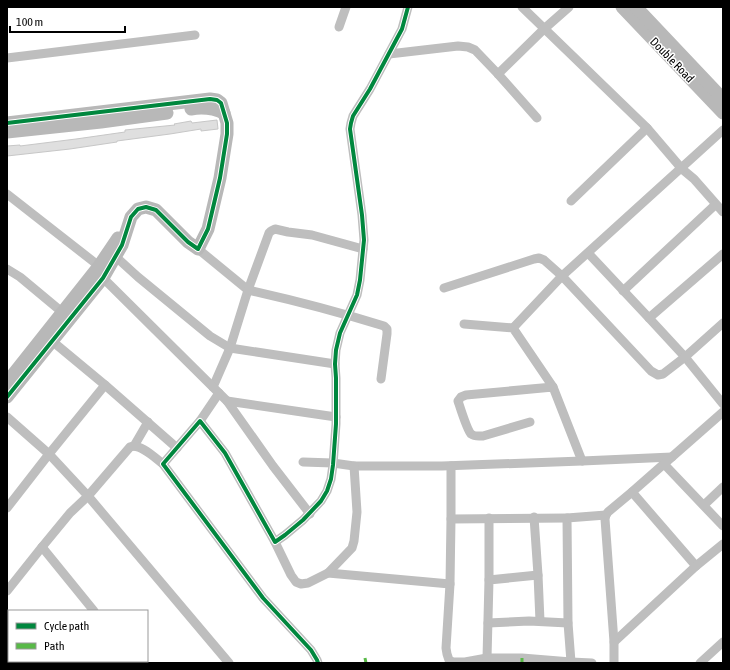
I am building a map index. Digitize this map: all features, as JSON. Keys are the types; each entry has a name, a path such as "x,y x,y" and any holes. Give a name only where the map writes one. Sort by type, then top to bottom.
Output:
{"street":[{"path":"338,27 346,7"},
{"path":"275,542 310,514 322,501 331,479 336,417 336,350 340,333 357,295 364,240 350,129 351,122 402,28 408,7"},
{"path":"522,7 647,128 723,212"},
{"path":"498,74 569,7"},
{"name":"Double Road","path":"622,7 723,113"},
{"name":"Double Road","path":"636,7 723,99"},
{"path":"7,58 195,35"},
{"path":"389,54 458,46 468,47 475,50 538,118"},
{"path":"7,123 210,99 217,100 221,103 227,123 227,134 220,178 208,229 198,249"},
{"path":"7,132 101,122 198,108 215,109 224,113"},
{"path":"571,201 647,128"},
{"path":"513,328 562,276 723,130"},
{"path":"7,194 101,272 227,401 273,466 310,514"},
{"path":"623,291 716,205"},
{"path":"7,382 62,312 116,257 122,245 131,217 138,209 146,207 156,210 188,242 248,290 296,301 384,326 387,329 387,334 381,379"},
{"path":"7,396 52,341 101,272 116,240 129,225"},
{"path":"163,464 200,422 216,390 248,290 269,233 275,229 312,235 363,249"},
{"path":"588,253 684,357 723,404"},
{"path":"649,318 723,254"},
{"path":"116,257 210,336 230,348 335,364"},
{"path":"444,288 534,259 539,258 544,260 562,276 651,371 658,375 663,374 723,323"},
{"path":"7,269 20,276 62,312"},
{"path":"464,324 513,328"},
{"path":"513,328 553,387 582,461"},
{"path":"52,341 177,448"},
{"path":"7,508 104,385"},
{"path":"530,422 484,436 476,436 470,433 458,401 466,395 553,387"},
{"path":"227,401 336,417"},
{"path":"614,663 614,642 605,522 606,515 723,412"},
{"path":"7,417 49,454 88,496 229,663"},
{"path":"7,591 70,513 88,496 125,451 134,446 148,422"},
{"path":"200,422 225,453 275,542 291,575 296,582 302,584 308,583 328,573 352,548 357,512 354,466"},
{"path":"134,446 140,448 163,464 263,598 311,650 318,663"},
{"path":"303,462 333,463 354,466 451,466 672,457"},
{"path":"664,464 723,526"},
{"path":"451,466 450,584 446,648 449,660 459,662 487,658 522,658 592,663"},
{"path":"704,505 723,487"},
{"path":"632,492 696,566"},
{"path":"451,519 534,517 567,518 606,515"},
{"path":"534,517 540,621"},
{"path":"487,658 490,580 489,518"},
{"path":"567,518 568,623 571,662"},
{"path":"614,642 696,566 723,544"},
{"path":"42,547 93,610"},
{"path":"328,573 450,584"},
{"path":"490,580 538,575"},
{"path":"488,623 540,621 568,623"},
{"path":"702,662 723,642"}],"building":[{"path":"217,120 218,129 201,131 201,129 70,149 7,156 7,146 20,146 76,139 125,132 125,130 175,125 174,124 191,121 192,123"}],"marked path":[{"path":"365,658 366,663"},
{"path":"522,658 522,663"}],"cycle path":[{"path":"318,663 311,650 263,598 163,464 200,421 225,453 275,542 303,520 321,501 327,491 333,465 336,424 336,350 340,333 357,295 364,240 350,129 351,123 353,116 370,89 402,29 408,7"},
{"path":"7,123 210,99 217,100 221,103 227,123 227,134 220,178 208,229 198,249 188,242 156,210 146,207 138,209 131,217 122,245 103,278 7,397"}]}
